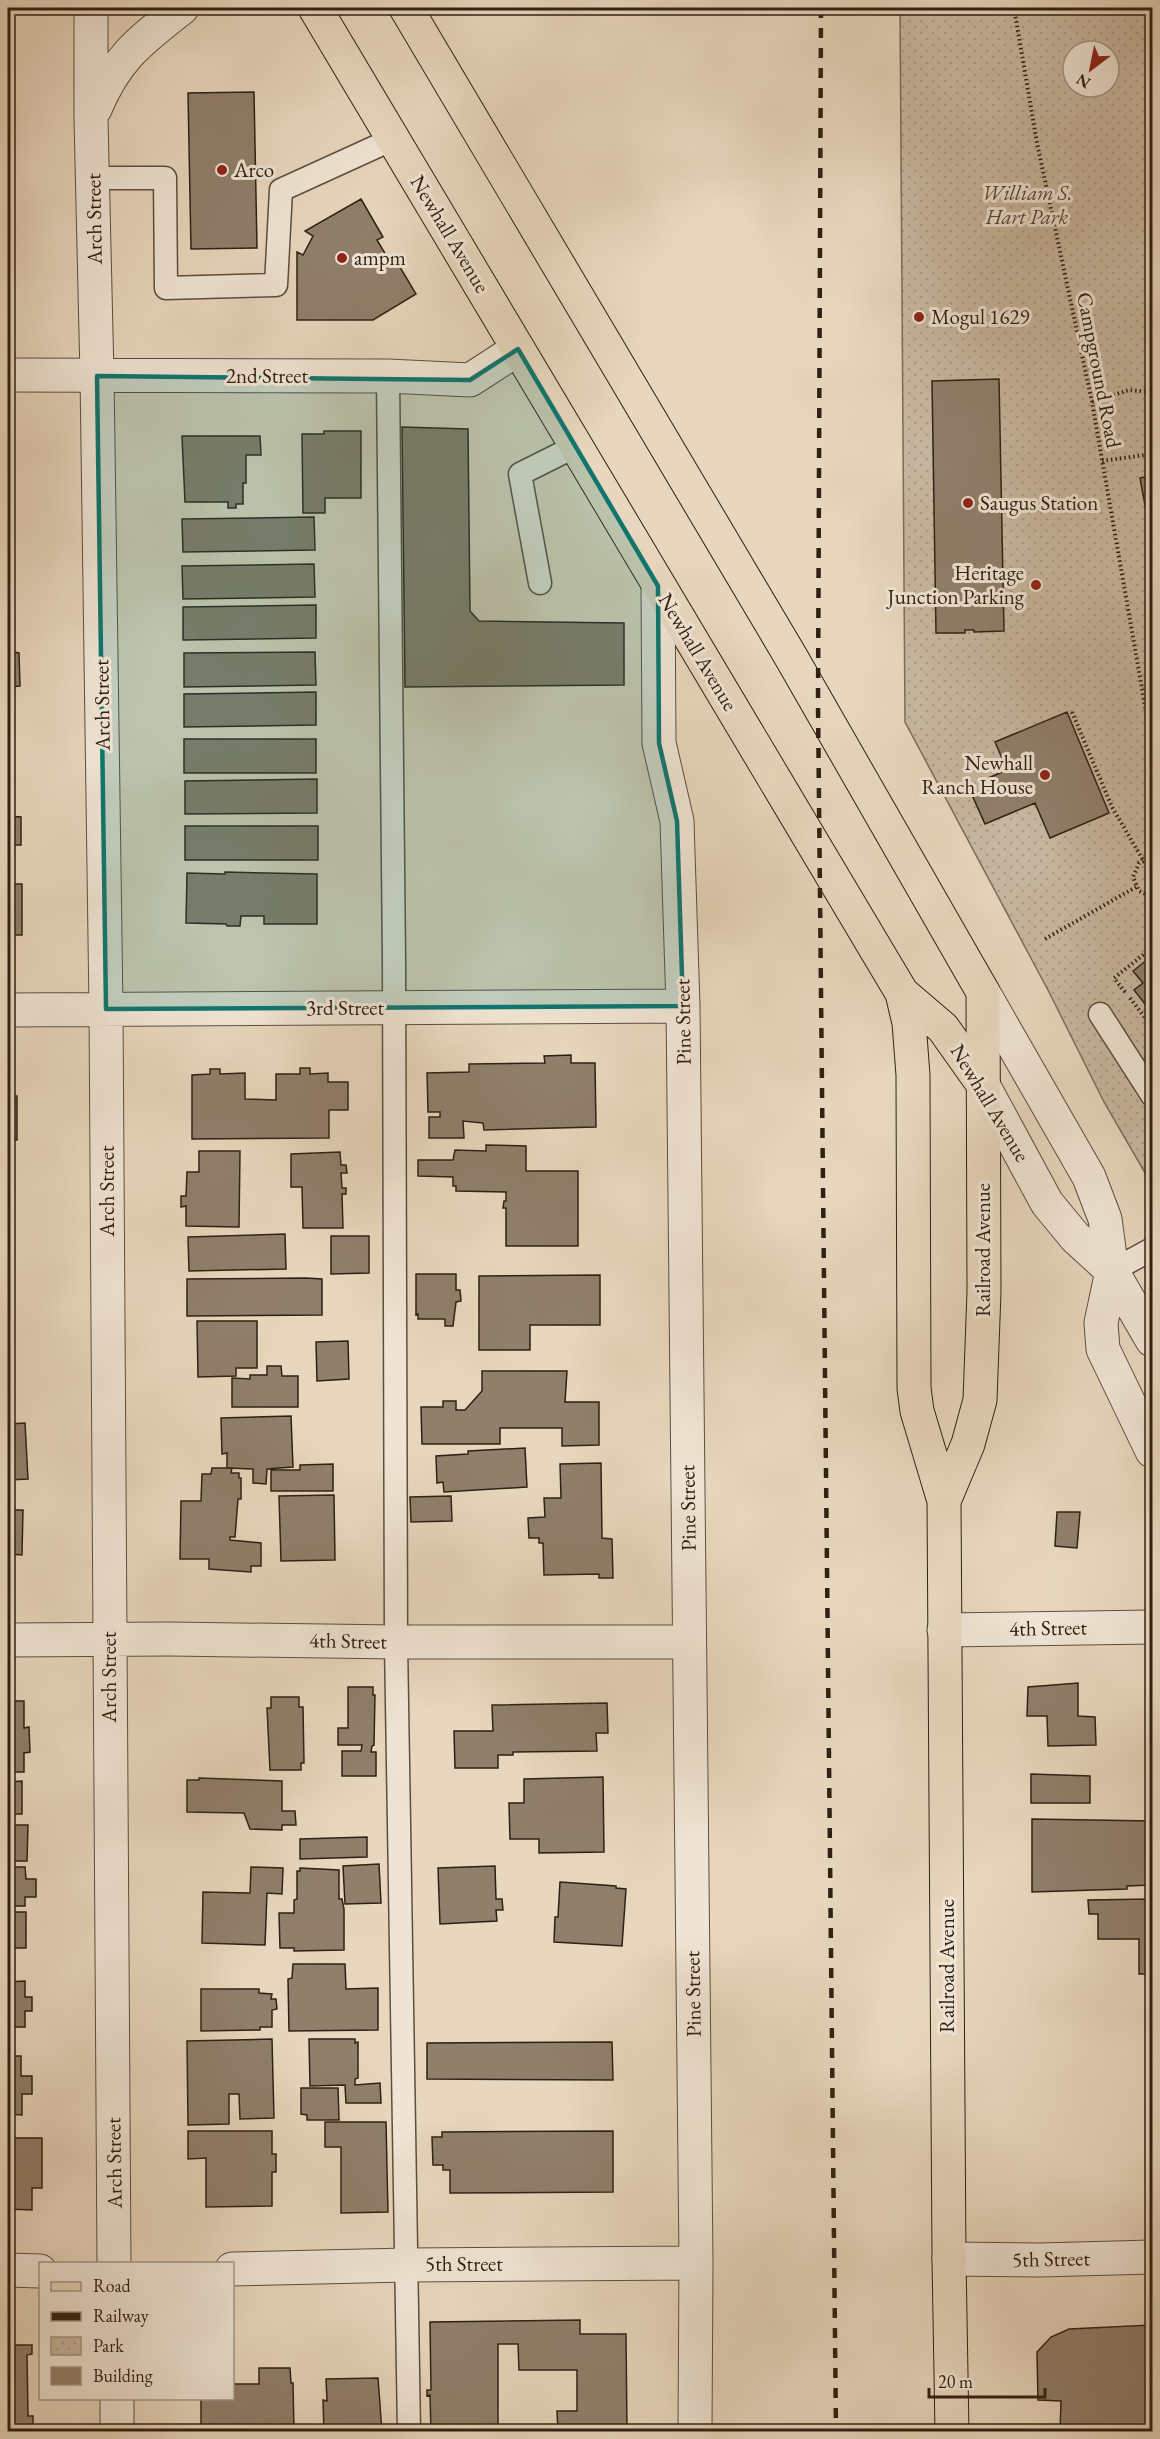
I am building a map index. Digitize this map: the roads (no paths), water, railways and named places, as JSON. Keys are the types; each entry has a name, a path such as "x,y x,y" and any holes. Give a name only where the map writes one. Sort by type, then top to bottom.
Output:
{"main road":[{"name":"Newhall Avenue","path":"315,8 902,993 943,1028 982,1083"},
{"name":"Newhall Avenue","path":"406,8 791,657 983,992"},
{"name":"Railroad Avenue","path":"944,1501 968,1444 981,1400 984,1292 983,992"},
{"name":"Railroad Avenue","path":"902,993 909,1023 913,1075 914,1388 917,1411 944,1501 952,2432"}],"street":[{"name":"Arch Street","path":"91,8 106,1009 114,2262"},
{"name":"Arch Street","path":"91,119 104,88 117,66 132,48 182,8"},
{"name":"2nd Street","path":"8,375 388,376 470,380 518,349"},
{"name":"Pine Street","path":"658,586 659,743 677,821 683,1006 696,2263 695,2432"},
{"name":"Newhall Avenue","path":"983,992 1089,1177 1105,1219 1112,1271"},
{"name":"3rd Street","path":"8,1011 683,1006"},
{"name":"Newhall Avenue","path":"982,1083 1047,1203 1075,1237 1112,1271 1152,1340"},
{"path":"1112,1271 1101,1323 1103,1349 1152,1451"},
{"name":"4th Street","path":"944,1630 1152,1627"},
{"name":"4th Street","path":"8,1640 689,1641"},
{"name":"5th Street","path":"949,2259 1040,2260 1152,2257"},
{"name":"5th Street","path":"234,2269 696,2263"},
{"path":"8,2270 39,2271"},
{"path":"117,2400 117,2432"}],"lane":[{"path":"93,178 165,178 166,288 276,285 281,189 393,140"},
{"path":"388,376 394,1008 396,1642 409,2432"},
{"path":"540,583 520,474 576,447"},
{"path":"1100,1014 1152,1095"},
{"path":"1112,1271 1152,1249"}],"railway":[{"path":"821,8 818,704 836,2432"}],"place":[{"name":"Arco","path":"222,170"},
{"name":"ampm","path":"342,258"},
{"name":"Mogul 1629","path":"919,317"},
{"name":"Saugus Station","path":"968,503"},
{"name":"Heritage Junction Parking","path":"1036,585"},
{"name":"Newhall Ranch House","path":"1045,775"}],"park label":[{"name":"William S. Hart Park","path":"1027,205"}]}
